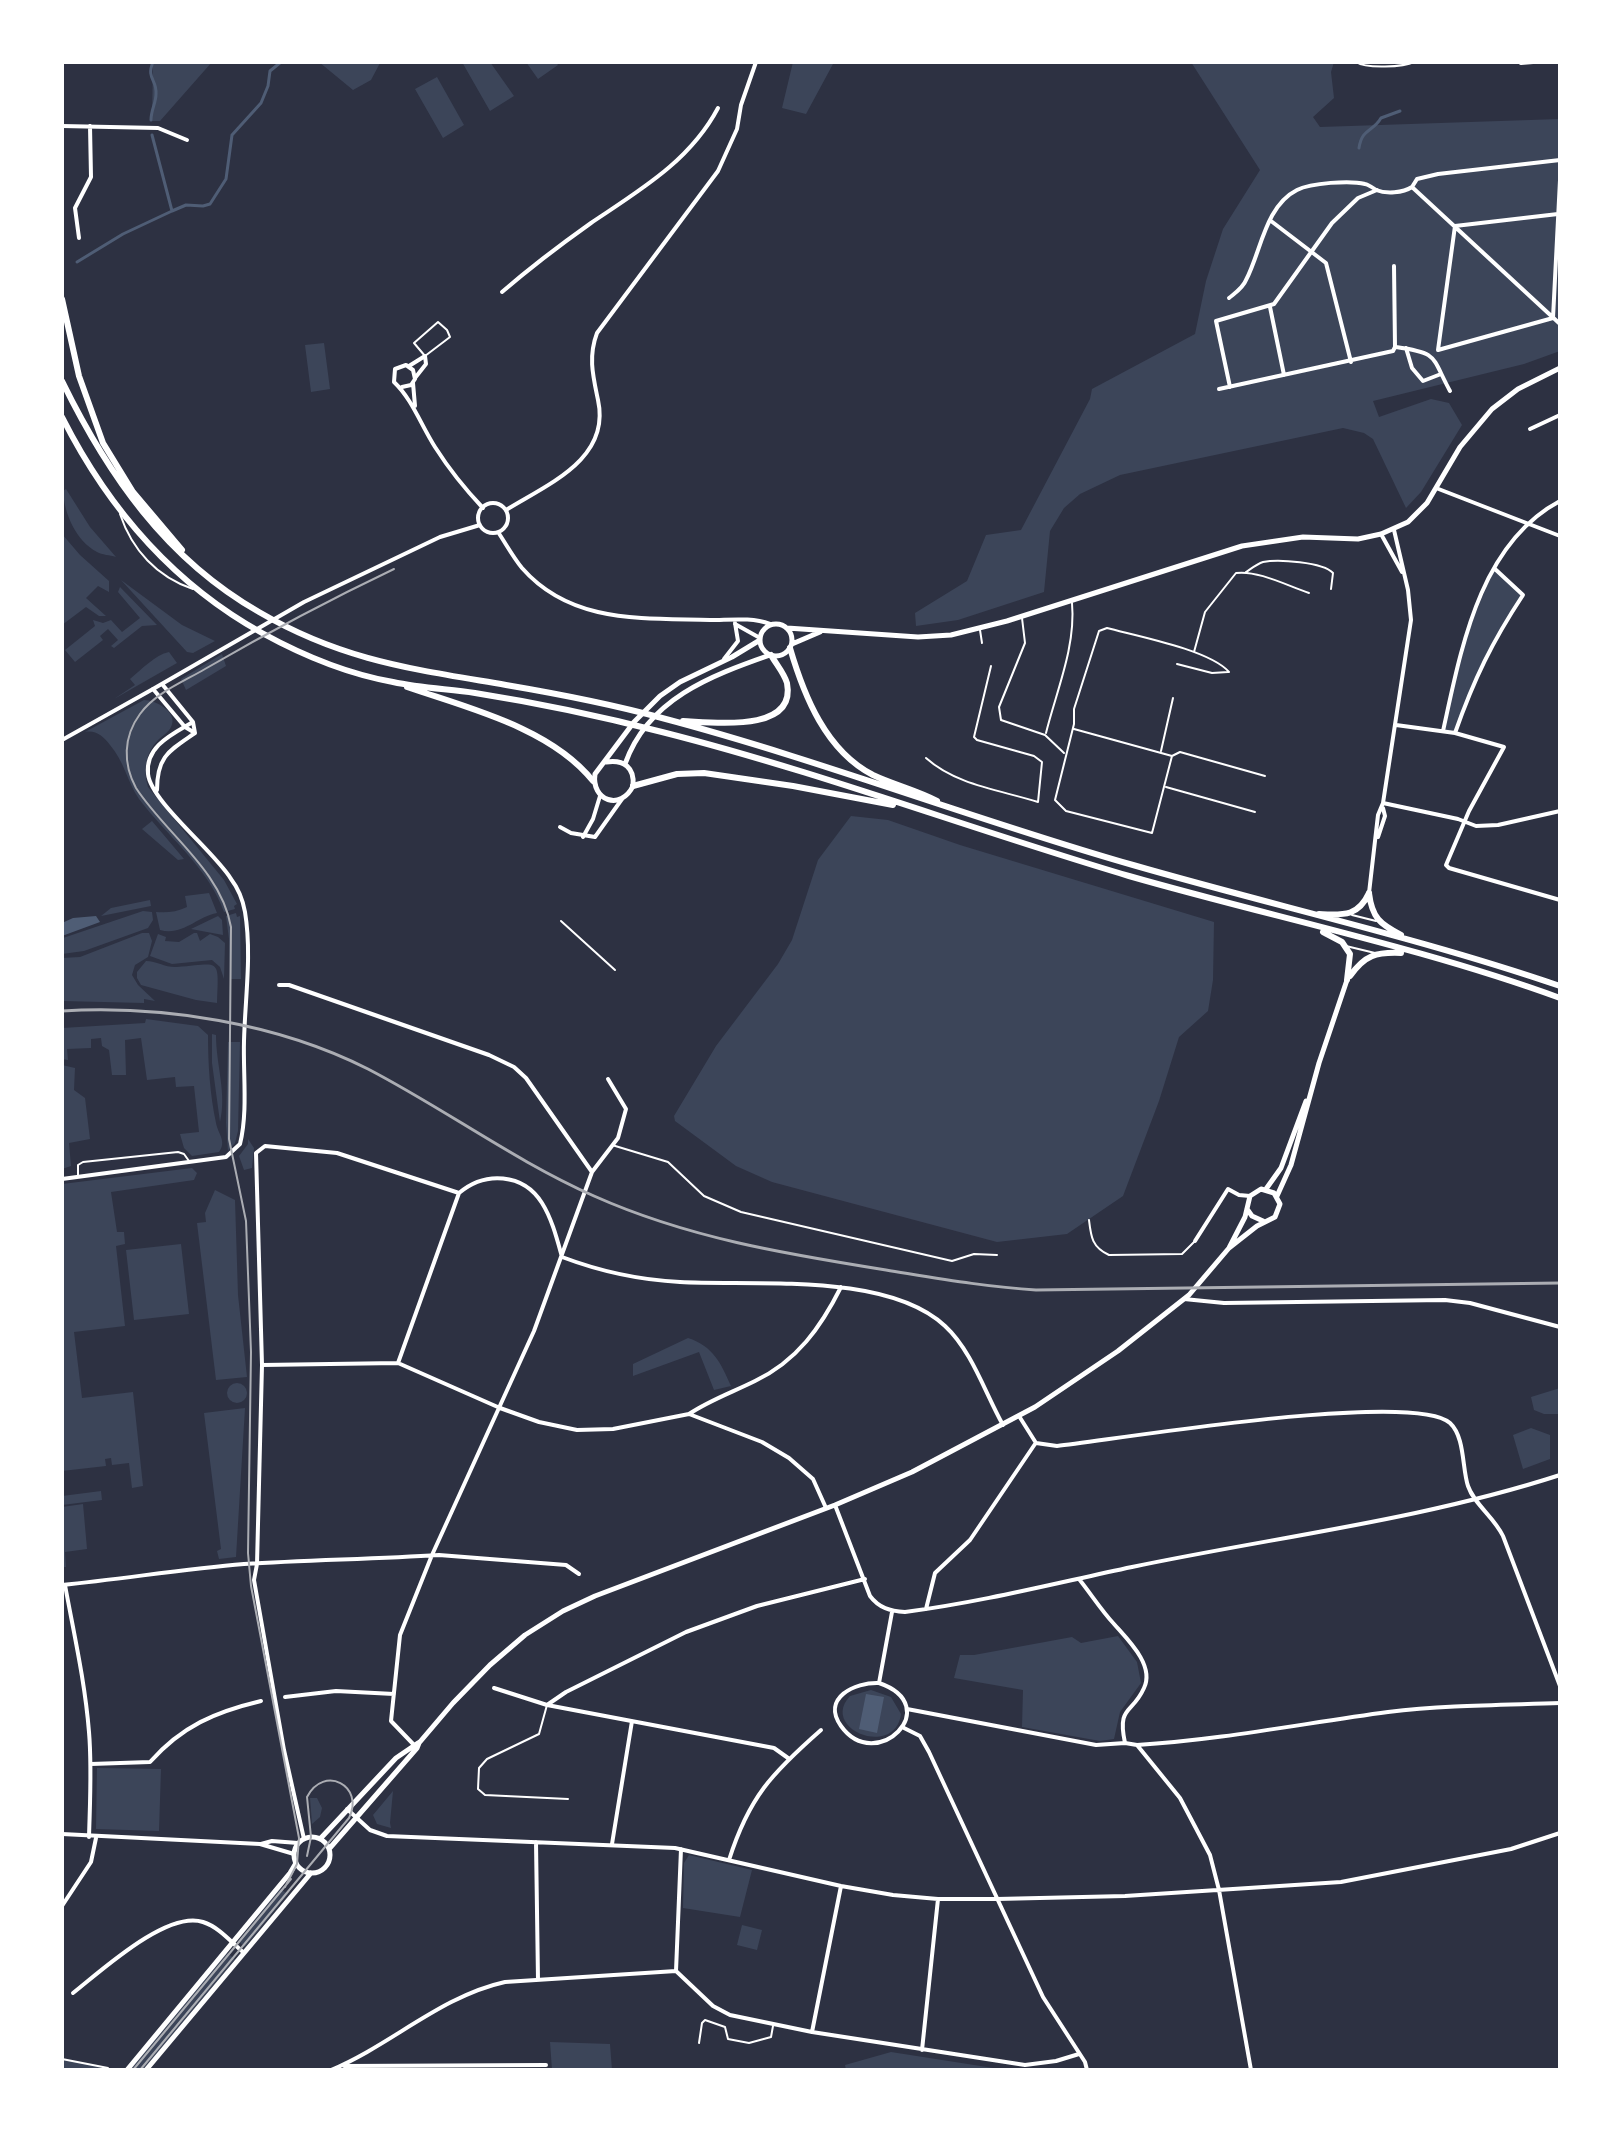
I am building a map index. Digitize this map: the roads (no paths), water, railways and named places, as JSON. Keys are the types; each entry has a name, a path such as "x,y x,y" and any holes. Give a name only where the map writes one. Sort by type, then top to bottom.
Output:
{"highway":[{"path":"62,299 79,376 103,443 133,492 191,563"},
{"path":"62,381 98,452 162,536 191,563 249,606 293,631 334,648 383,664 620,707 675,721 1133,865 1415,942 1560,986"},
{"path":"62,417 92,472 120,513 154,551 198,590 234,616 276,640 346,670 396,683 500,719 566,756 593,781"},
{"path":"791,646 802,684 820,722 844,752 873,774 917,790 950,809"},
{"path":"675,721 747,722 776,712 783,704 787,688 784,675 770,655"},
{"path":"396,683 473,693 665,733 1129,876 1413,953 1560,998"},
{"path":"633,786 677,774 704,773 793,786 925,812"},
{"path":"1307,913 1350,914 1362,907 1369,893"},
{"path":"1369,893 1377,922 1415,942"},
{"path":"1305,924 1345,946 1350,954 1347,980"},
{"path":"1347,980 1360,962 1375,953 1413,953"}],"main road":[{"path":"606,762 625,764 633,774 633,786 622,799 612,801 600,796 593,781 597,769 606,762 634,722 660,696 680,682 743,652 760,639 763,630 770,624 821,631 918,637 951,635 1022,616 1242,546 1303,537 1358,539 1394,530 1420,511 1460,447 1492,409 1518,389 1560,368"},
{"path":"787,628 792,635 791,646"},
{"path":"625,764 644,727 686,690 728,669 770,655 784,654 791,646 821,631"},
{"path":"760,639 763,649 770,655"},
{"path":"1266,1189 1281,1168 1310,1093 1347,980"},
{"path":"1277,1196 1291,1165 1310,1093"},
{"path":"329,1849 417,1745 513,1644 551,1618 619,1587 835,1505 912,1472 1019,1416 1118,1351 1186,1297 1229,1248 1250,1196 1256,1190 1266,1189 1277,1196 1280,1204 1278,1213 1229,1248"},
{"path":"1247,1209 1255,1219 1264,1221"},
{"path":"311,1873 296,1863 294,1854 301,1841 320,1839 396,1758 417,1745"},
{"path":"146,2070 311,1873 327,1866 329,1849 320,1839"},
{"path":"127,2070 296,1863"}],"street":[{"path":"506,510 574,467 593,445 601,418 590,362 597,333 718,171 737,129 741,105 756,62"},
{"path":"1521,63 1533,62"},
{"path":"502,292 553,250 675,164 707,129 718,108"},
{"path":"62,126 158,128 187,140"},
{"path":"79,238 75,208 91,177 90,126"},
{"path":"1229,298 1246,281 1259,243 1271,221 1286,198 1300,188 1316,184 1366,184 1377,190 1406,191 1417,179 1438,174 1560,160"},
{"path":"1553,318 1560,180"},
{"path":"1412,187 1560,324"},
{"path":"1230,387 1216,321 1270,307 1349,205 1377,190"},
{"path":"1455,226 1558,214"},
{"path":"1271,221 1326,263 1351,362"},
{"path":"1433,356 1438,350 1455,226"},
{"path":"1219,389 1393,351 1394,266"},
{"path":"1270,307 1284,376"},
{"path":"1438,350 1553,318"},
{"path":"1395,347 1423,351 1433,356 1450,391"},
{"path":"1406,348 1412,368 1423,381 1442,374"},
{"path":"402,387 414,381 426,364 425,356 409,366 400,366 393,372 394,382 402,387 430,439 452,471 483,508"},
{"path":"409,366 415,372 415,409"},
{"path":"1530,429 1560,415"},
{"path":"1436,488 1560,536"},
{"path":"1443,731 1459,656 1476,608 1504,551 1538,514 1560,501"},
{"path":"496,503 506,510 507,523 498,532 486,531 480,525 479,513 483,508 496,503"},
{"path":"62,740 304,602 440,537 480,525"},
{"path":"1369,893 1377,840 1385,816 1383,804 1411,620 1394,530"},
{"path":"498,532 533,579 553,595 576,606 620,617 732,622 750,620 770,624"},
{"path":"1381,534 1403,574"},
{"path":"1455,733 1482,663 1523,595 1495,569"},
{"path":"732,622 760,639"},
{"path":"724,659 738,641 732,622"},
{"path":"162,684 193,722 195,733"},
{"path":"153,689 185,727 195,733"},
{"path":"62,1179 226,1157 235,1151 243,1135 245,909 232,879 157,792 148,775 152,756 161,743 193,722"},
{"path":"1396,725 1455,733 1504,747 1447,859 1449,868 1560,900"},
{"path":"157,792 157,772 163,757 195,733"},
{"path":"583,837 600,796"},
{"path":"560,827 583,837 595,837 622,799"},
{"path":"1383,804 1476,826 1498,825 1560,811"},
{"path":"279,985 289,985 489,1055 514,1067 537,1090 592,1172"},
{"path":"417,1745 391,1721 400,1635 432,1555 534,1331 592,1172 623,1127 626,1109 608,1079"},
{"path":"260,1844 301,1841 254,1580 257,1564 262,1365 255,1156 258,1149 265,1146 337,1153 459,1193"},
{"path":"398,1363 459,1193 473,1182 498,1178 522,1184 542,1204 562,1257"},
{"path":"1195,1241 1228,1189 1250,1196"},
{"path":"562,1257 615,1273 676,1282 841,1287 882,1293 901,1300 945,1326 970,1360 1003,1425"},
{"path":"262,1365 398,1363 539,1422 577,1430 613,1429 689,1414 708,1401 757,1381 786,1363 813,1335 841,1287"},
{"path":"1186,1297 1224,1303 1445,1300 1470,1303 1560,1327"},
{"path":"1019,1416 1036,1443 1057,1446 1351,1411 1444,1419 1452,1424 1458,1438 1469,1489 1496,1521 1560,1686"},
{"path":"689,1414 762,1442 789,1458 813,1479 826,1508"},
{"path":"926,1609 935,1573 970,1540 1036,1443"},
{"path":"835,1505 876,1603 892,1612 986,1600 1477,1501 1560,1475"},
{"path":"89,1837 91,1764 82,1676 64,1585 257,1564 345,1557 418,1558 432,1555 566,1565 579,1574"},
{"path":"547,1705 566,1692 686,1632 757,1606 865,1579"},
{"path":"1079,1579 1114,1624 1131,1640 1144,1669 1144,1689 1124,1714 1125,1743"},
{"path":"879,1683 892,1612"},
{"path":"866,1682 879,1683 897,1693 907,1709 904,1728 896,1736 872,1743 846,1732 838,1722 837,1703 847,1689 866,1682"},
{"path":"494,1688 547,1705 774,1748 788,1758"},
{"path":"285,1697 336,1691 394,1694"},
{"path":"91,1764 150,1762 187,1727 230,1708 261,1701"},
{"path":"907,1709 1096,1745 1137,1745 1389,1712 1560,1703"},
{"path":"612,1844 632,1721"},
{"path":"904,1728 920,1736 929,1752 1043,1997 1089,2070"},
{"path":"729,1860 743,1822 762,1787 788,1758 821,1730"},
{"path":"1137,1745 1166,1779 1192,1817 1210,1855 1251,2070"},
{"path":"347,1809 370,1830 387,1836 681,1849 841,1886 938,1899 1219,1890 1341,1882 1511,1849 1560,1833"},
{"path":"62,1834 260,1844 294,1854"},
{"path":"62,1906 91,1862 96,1838"},
{"path":"536,1842 538,1980"},
{"path":"676,1971 681,1849"},
{"path":"812,2032 841,1886"},
{"path":"922,2050 938,1899"},
{"path":"73,1993 144,1940 181,1921 204,1922 243,1952"},
{"path":"331,2070 472,1992 505,1982 676,1971 722,2012 812,2032 1025,2065 1079,2054"},
{"path":"342,2066 546,2065"},
{"path":"1372,2070 1410,2070"}],"lane":[{"path":"1356,62 1363,66 1403,66 1414,62"},
{"path":"438,322 450,337 425,356 414,343 438,322"},
{"path":"120,513 126,533 149,562 163,575 198,590"},
{"path":"1193,653 1205,612 1233,576 1245,573 1258,564 1272,561 1327,567 1333,573 1331,589"},
{"path":"1245,573 1309,593"},
{"path":"1045,735 1069,648 1073,617 1071,600"},
{"path":"1022,616 1025,643 999,707 998,717 1045,735 1065,754"},
{"path":"980,628 982,643"},
{"path":"1172,756 1152,833 1066,811 1055,800 1083,674 1093,643 1102,629 1193,653 1215,661 1229,672 1212,673 1177,664"},
{"path":"926,758 958,779 1038,802 1042,762 1034,756 974,737 991,666"},
{"path":"1161,753 1173,698"},
{"path":"1073,728 1172,756 1180,752 1265,776"},
{"path":"1165,786 1255,812"},
{"path":"1350,914 1377,922"},
{"path":"561,921 615,970"},
{"path":"1345,946 1375,953"},
{"path":"611,1145 668,1162 704,1196 741,1212 952,1261 978,1253 997,1255"},
{"path":"78,1176 78,1165 83,1162 178,1152 184,1154 189,1162"},
{"path":"1089,1220 1093,1242 1098,1250 1109,1255 1182,1254 1195,1241"},
{"path":"547,1705 539,1734 487,1759 479,1768 478,1789 485,1795 568,1799"},
{"path":"699,2043 705,2020 725,2027 728,2039 749,2043 771,2037 774,2024"},
{"path":"62,2059 108,2068"}],"waterway":[{"path":"151,120 156,94 151,76 153,62"},
{"path":"77,262 123,234 172,211 186,205 210,204 226,179 232,135 261,103 270,71 281,62"},
{"path":"1359,148 1365,133 1381,118 1400,111"},
{"path":"152,135 172,211"}],"tram line":[{"path":"285,1887 297,1864 299,1838 251,1586 248,1553 251,1352 246,1221 229,1139 231,927 225,907 204,870 136,788 129,770 127,751 134,723 161,694 275,630 394,569"},
{"path":"140,2070 349,1818 352,1797 340,1783 323,1782 314,1787 307,1797 311,1837 307,1856"},
{"path":"133,2070 291,1879"}],"railway":[{"path":"62,1011 140,1011 179,1015 219,1020 296,1040 368,1069 536,1167 629,1211 701,1234 811,1258 961,1282 1036,1290 1560,1283"}]}
